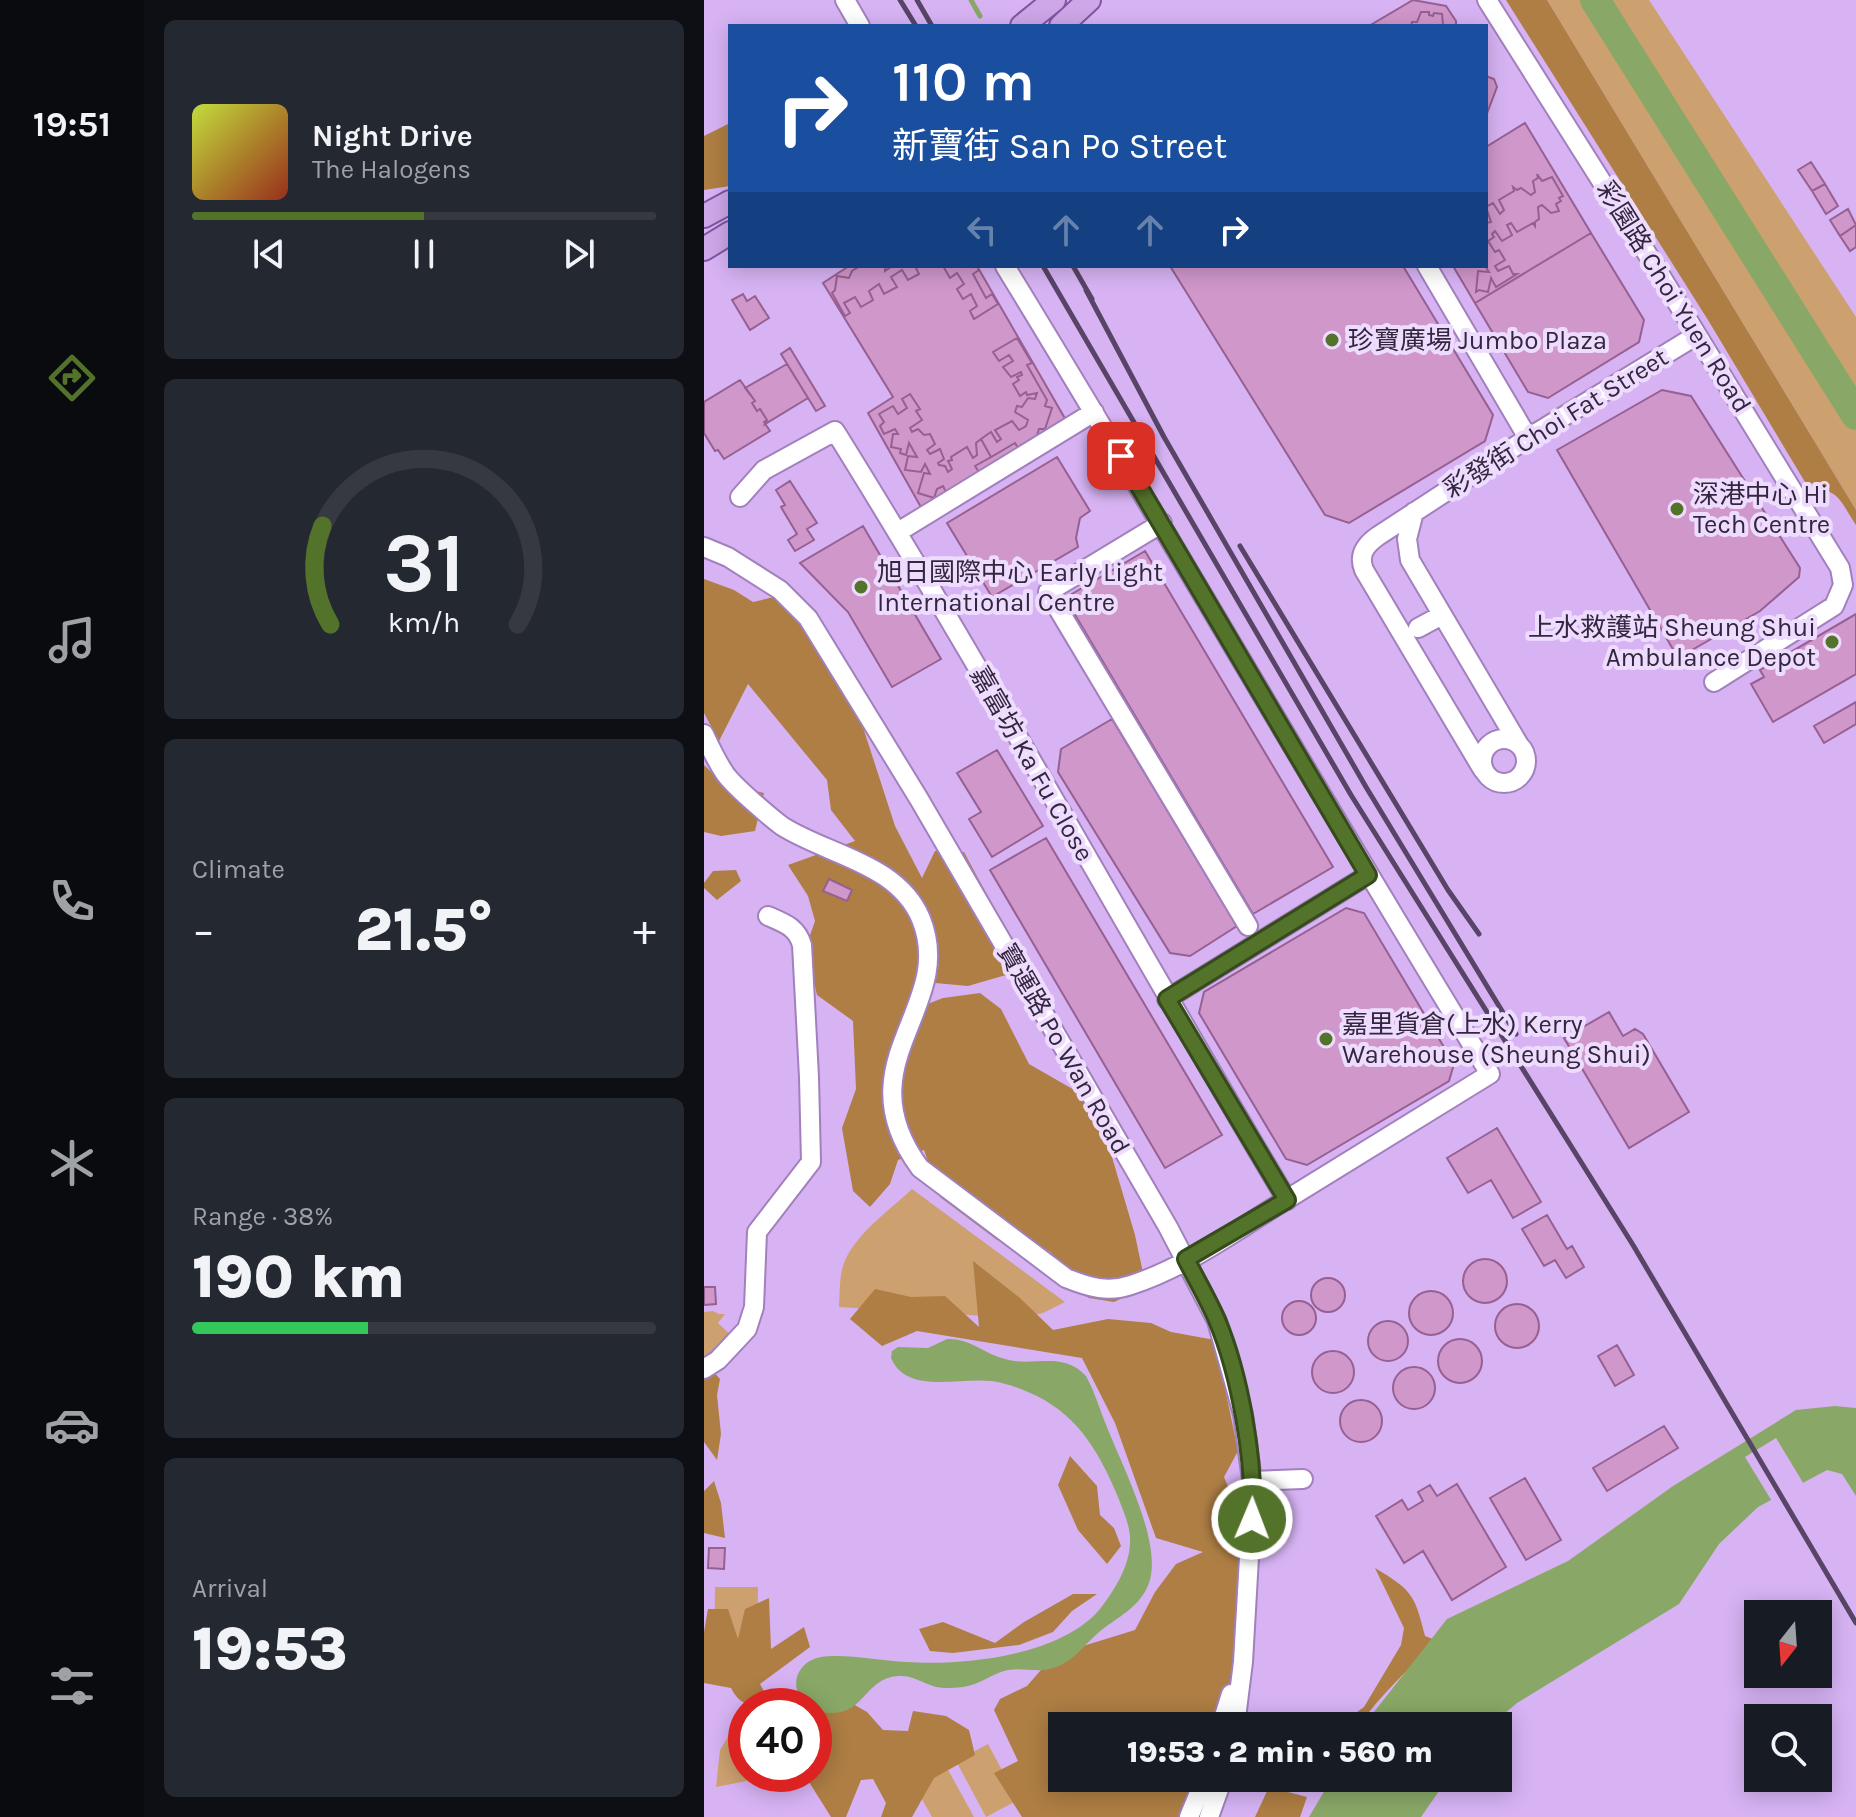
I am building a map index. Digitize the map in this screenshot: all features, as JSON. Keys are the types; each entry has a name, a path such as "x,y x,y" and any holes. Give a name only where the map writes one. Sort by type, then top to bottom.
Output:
{"main road":[{"path":"1024,24 1054,0"},
{"path":"1063,24 1089,0"},
{"path":"704,216 728,203"},
{"path":"704,249 728,234"}],"street":[{"path":"845,0 859,24"},
{"name":"彩園路 Choi Yuen Road","path":"1487,0 1697,335 1840,568 1849,589"},
{"path":"704,734 725,775 782,825 872,869 908,899 920,919 927,945 926,975 897,1054 891,1083 894,1118 905,1147 920,1168 1049,1267 1083,1285 1107,1290 1131,1285 1186,1259 1490,1074 1006,268"},
{"path":"1428,268 1528,438"},
{"name":"彩發街 Choi Fat Street","path":"1483,770 1361,562 1365,547 1528,438 1697,335"},
{"path":"898,532 1094,412"},
{"name":"嘉富坊 Ka Fu Close","path":"740,497 764,470 835,431 898,532 1167,999 1287,1200"},
{"name":"彩發街 Choi Fat Street","path":"1414,512 1407,549 1415,570 1518,743"},
{"path":"1162,523 1048,592 1248,926"},
{"name":"寶運路 Po Wan Road","path":"704,547 728,557 780,590 808,618 919,799 1186,1259 1217,1321 1243,1414 1252,1481 1245,1633 1237,1712"},
{"path":"1714,682 1826,612 1849,589"},
{"path":"1418,628 1442,615"},
{"path":"1504,738 1518,743 1526,755 1525,770 1508,783 1493,781 1483,770 1482,756 1490,743 1504,738"},
{"path":"1167,999 1368,875"},
{"path":"704,1369 726,1352 747,1329 754,1307 757,1232 811,1162 802,945 792,927 768,916"},
{"path":"1252,1481 1303,1479"},
{"name":"寶運路 Po Wan Road","path":"1225,1712 1245,1633"},
{"path":"1189,1817 1199,1792"},
{"path":"1213,1813 1219,1792"}],"shaded area":[{"path":"1506,0 1547,0 1856,510 1856,525 1833,494 1827,491 1811,492 1708,320"},
{"path":"1547,0 1649,0 1856,317 1856,510"},
{"path":"728,124 728,186 704,190 704,136"},
{"path":"778,577 828,634 859,715 895,826 922,878 935,851 964,852 1027,969 968,986 924,982 912,1010 943,998 980,993 1001,1009 1029,1064 1083,1095 1104,1130 1135,1235 1146,1287 1114,1302 1089,1298 1050,1276 1066,1268 1050,1252 1023,1236 997,1240 940,1197 924,1150 898,1160 890,1184 870,1207 853,1191 842,1128 856,1089 853,1021 817,995 806,947 815,921 808,896 788,865 855,841 831,810 827,780 748,684 719,741 704,713 704,579 734,590 753,602 774,597"},
{"path":"704,765 723,783 764,793 755,831 721,836 704,832"},
{"path":"736,870 741,881 717,900 704,888 713,871"},
{"path":"912,1189 1065,1302 1043,1313 1018,1318 839,1307 841,1273 849,1252 874,1223"},
{"path":"973,1261 1020,1298 1053,1330 1108,1319 1151,1323 1171,1332 1215,1340 1238,1451 1224,1477 1244,1526 1233,1712 1048,1712 1048,1792 1221,1792 1213,1817 1022,1817 994,1773 1018,1761 994,1710 1000,1699 1027,1686 1054,1655 1135,1630 1155,1592 1176,1564 1203,1552 1156,1538 1115,1423 1082,1358 917,1331 882,1346 850,1319 875,1289 911,1297 945,1296 979,1327"},
{"path":"704,1312 725,1314 718,1323 734,1338 704,1361"},
{"path":"947,1339 955,1339 1013,1361 1067,1363 1086,1376 1146,1526 1152,1566 1149,1583 1134,1606 1098,1633 1074,1657 1056,1667 1008,1670 969,1686 951,1688 898,1676 876,1685 853,1707 832,1713 832,1688 797,1688 800,1670 812,1660 840,1656 906,1662 955,1662 1010,1655 1037,1647 1083,1625 1100,1609 1127,1561 1130,1544 1127,1520 1104,1466 1077,1426 1052,1405 1020,1389 991,1381 921,1380 909,1377 891,1358 892,1351 898,1347 928,1348"},
{"path":"704,1361 720,1379 717,1395 721,1434 717,1460 704,1442"},
{"path":"1835,1406 1856,1408 1856,1496 1842,1474 1827,1470 1758,1507 1719,1544 1679,1604 1506,1712 1374,1712 1447,1619 1568,1561 1673,1486 1796,1410"},
{"path":"1070,1456 1097,1486 1100,1515 1114,1528 1121,1546 1107,1564 1078,1530 1058,1485"},
{"path":"714,1481 721,1503 725,1538 704,1533 704,1491"},
{"path":"1375,1568 1410,1595 1425,1636 1435,1640 1369,1712 1357,1712 1364,1707 1401,1645 1404,1628"},
{"path":"715,1587 758,1587 757,1669 714,1668"},
{"path":"1073,1594 1097,1594 1072,1611 1053,1632 1019,1645 953,1653 930,1651 919,1629 943,1622 995,1643"},
{"path":"769,1598 771,1649 804,1627 810,1647 760,1684 762,1688 731,1688 704,1683 704,1632 708,1609 728,1609 738,1639 745,1609"},
{"path":"837,1695 867,1712 883,1730 908,1731 913,1711 946,1716 969,1730 975,1755 934,1778 912,1817 881,1817 886,1803 873,1779 861,1780 846,1817 831,1817 815,1792 832,1792 832,1696"},
{"path":"728,1736 728,1785 716,1787 720,1750"},
{"path":"988,1744 1018,1800 986,1817 956,1761"},
{"path":"946,1766 974,1817 932,1817 913,1783"},
{"path":"1267,1792 1288,1792 1307,1797 1300,1817 1255,1817"},
{"path":"1324,1792 1438,1792 1421,1817 1309,1817"}],"pier":[{"path":"1776,1438 1805,1486 1773,1503 1745,1457"}],"building":[{"path":"1413,0 1446,6 1456,21 1456,24 1372,24"},
{"path":"1421,12 1429,12 1433,16 1434,13 1442,14 1443,24 1412,24 1417,22"},
{"path":"1488,77 1494,79 1497,87 1488,111"},
{"path":"1525,123 1591,233 1475,303 1454,268 1488,268 1488,146"},
{"path":"1811,162 1825,184 1812,191 1798,170"},
{"path":"1537,174 1542,181 1552,177 1563,196 1556,204 1559,211 1551,213 1542,205 1538,207 1539,219 1535,226 1533,223 1517,232 1511,223 1507,225 1512,235 1502,241 1495,231 1492,234 1494,237 1488,241 1488,223 1491,222 1488,206 1493,203 1500,214 1504,210 1499,200 1514,191 1513,187 1531,195 1535,192 1533,181 1538,178"},
{"path":"1825,184 1838,206 1826,214 1812,191"},
{"path":"1848,209 1856,225 1840,236 1830,220"},
{"path":"1856,225 1856,247 1850,251 1840,236"},
{"path":"1591,233 1644,320 1639,342 1548,398 1528,392 1475,303"},
{"path":"1488,241 1505,260 1495,266 1498,271 1509,266 1513,274 1517,274 1496,287 1491,278 1488,292 1476,292 1478,271 1489,272 1486,268"},
{"path":"846,268 978,268 1067,422 922,509 868,413 893,397 823,283"},
{"path":"857,268 885,268 885,271 889,268 916,268 919,274 908,280 902,270 891,277 897,287 884,294 879,284 869,291 873,300 861,307 855,297 844,303 850,313 845,316 832,293 837,276 849,278"},
{"path":"944,268 978,268 973,274 986,298 992,294 998,304 974,319 970,311 977,306 971,294 963,299 957,289 964,284 957,273 950,278"},
{"name":"珍寶廣場 Jumbo Plaza","path":"1171,268 1404,268 1493,415 1485,441 1349,523 1325,515"},
{"path":"743,294 747,301 755,296 769,318 750,330 732,300"},
{"path":"1017,338 1032,363 1027,365 1047,400 1045,406 1052,408 1045,429 1039,429 1036,438 1018,448 1015,443 991,457 981,439 991,432 997,442 1001,439 995,430 1012,421 1019,430 1026,426 1028,420 1015,412 1017,406 1022,407 1028,398 1035,399 1037,393 1027,395 1026,392 1020,396 1013,384 1019,380 1017,377 1022,375 1021,372 1011,377 1003,367 1013,361 1009,355 999,361 993,352"},
{"path":"790,348 825,406 816,411 781,354"},
{"path":"787,364 808,398 765,424 767,420 760,409 757,411 752,403 755,401 745,388"},
{"path":"740,380 755,401 752,403 757,411 760,409 767,420 764,422 770,431 724,459 704,433 704,402"},
{"name":"深港中心 Hi Tech Centre","path":"1662,390 1691,396 1800,568 1799,577 1760,611 1678,658 1557,450"},
{"path":"910,394 920,409 916,411 922,420 910,428 912,432 918,429 924,435 930,434 935,444 927,450 930,454 940,449 944,459 938,463 945,466 948,472 952,469 948,461 952,460 951,457 967,447 973,458 977,455 976,443 981,439 991,457 975,466 979,472 946,492 943,486 937,489 934,498 918,493 924,473 930,474 925,464 921,472 905,470 908,456 917,457 909,443 906,455 900,453 901,449 891,447 893,434 898,434 895,429 884,434 880,426 884,422 879,414 893,406 898,414 907,408 902,399"},
{"path":"1057,457 1090,511 1080,518 1076,538 1078,547 992,597 947,523"},
{"path":"790,481 817,523 807,529 814,540 795,551 788,540 797,534 781,507 785,505 776,490"},
{"name":"旭日國際中心 Early Light International Centre","path":"863,526 941,659 892,687 848,612 800,563"},
{"path":"1145,551 1333,867 1253,914 1065,598"},
{"name":"上水救護站 Sheung Shui Ambulance Depot","path":"1856,614 1856,674 1773,722 1751,684 1764,677 1760,670"},
{"name":"上水救護站 Sheung Shui Ambulance Depot","path":"1856,702 1856,724 1824,743 1814,726"},
{"path":"1112,719 1237,926 1190,956 1170,953 1058,772 1061,749"},
{"path":"997,750 1043,826 992,857 969,819 981,812 957,773"},
{"path":"1046,838 1222,1135 1165,1168 990,870"},
{"path":"829,879 852,890 847,901 823,891"},
{"name":"嘉里貨倉(上水) Kerry Warehouse (Sheung Shui)","path":"1346,908 1364,913 1454,1064 1449,1081 1307,1165 1286,1159 1199,1013 1204,992"},
{"path":"1609,1012 1623,1036 1635,1029 1643,1034 1689,1112 1629,1148 1564,1038"},
{"path":"1497,1128 1541,1202 1513,1218 1491,1180 1468,1193 1447,1158"},
{"path":"1547,1215 1567,1249 1572,1246 1584,1267 1566,1278 1555,1260 1544,1266 1522,1229"},
{"path":"1485,1259 1501,1265 1507,1281 1501,1297 1485,1303 1469,1297 1463,1281 1469,1265"},
{"path":"1328,1278 1340,1283 1345,1295 1340,1307 1328,1312 1316,1307 1311,1295 1316,1283"},
{"path":"704,1287 715,1287 716,1304 704,1305"},
{"path":"1431,1291 1447,1297 1453,1313 1447,1329 1431,1335 1415,1329 1409,1313 1415,1297"},
{"path":"1299,1301 1311,1306 1316,1318 1311,1330 1299,1335 1287,1330 1282,1318 1287,1306"},
{"path":"1517,1304 1533,1310 1539,1326 1533,1342 1517,1348 1501,1342 1495,1326 1501,1310"},
{"path":"1388,1321 1402,1327 1408,1341 1402,1355 1388,1361 1374,1355 1368,1341 1374,1327"},
{"path":"1460,1339 1476,1345 1482,1361 1476,1377 1460,1383 1444,1377 1438,1361 1444,1345"},
{"path":"1617,1345 1634,1375 1615,1386 1598,1356"},
{"path":"1333,1351 1348,1357 1354,1372 1348,1387 1333,1393 1318,1387 1312,1372 1318,1357"},
{"path":"1414,1367 1428,1374 1435,1388 1428,1402 1414,1409 1400,1402 1393,1388 1400,1374"},
{"path":"1361,1400 1376,1406 1382,1421 1376,1436 1361,1442 1346,1436 1340,1421 1346,1406"},
{"path":"1664,1426 1678,1448 1607,1491 1593,1468"},
{"path":"1525,1478 1561,1540 1526,1560 1490,1498"},
{"path":"1457,1484 1506,1567 1452,1600 1423,1551 1404,1563 1376,1516 1402,1500 1408,1510 1423,1501 1418,1492 1430,1485 1437,1496"},
{"path":"709,1548 725,1548 724,1569 708,1568"}],"waterway":[{"path":"971,0 980,16"},
{"path":"1595,0 1856,415"}],"railway":[{"path":"900,0 915,24"},
{"path":"917,0 931,24"},
{"path":"1044,268 1351,795 1633,1245 1856,1623"},
{"path":"1074,268 1092,299"},
{"path":"1086,290 1164,437 1366,787 1516,1034"},
{"path":"1240,546 1448,890 1479,934"}],"place":[{"name":"珍寶廣場 Jumbo Plaza","path":"1332,340"},
{"name":"深港中心 Hi Tech Centre","path":"1677,509"},
{"name":"旭日國際中心 Early Light International Centre","path":"861,587"},
{"name":"上水救護站 Sheung Shui Ambulance Depot","path":"1832,642"},
{"name":"嘉里貨倉(上水) Kerry Warehouse (Sheung Shui)","path":"1326,1039"}],"route":[{"path":"1121,456 1368,875 1167,999 1287,1200 1186,1259 1217,1321 1243,1414 1253,1488 1252,1519"}]}
